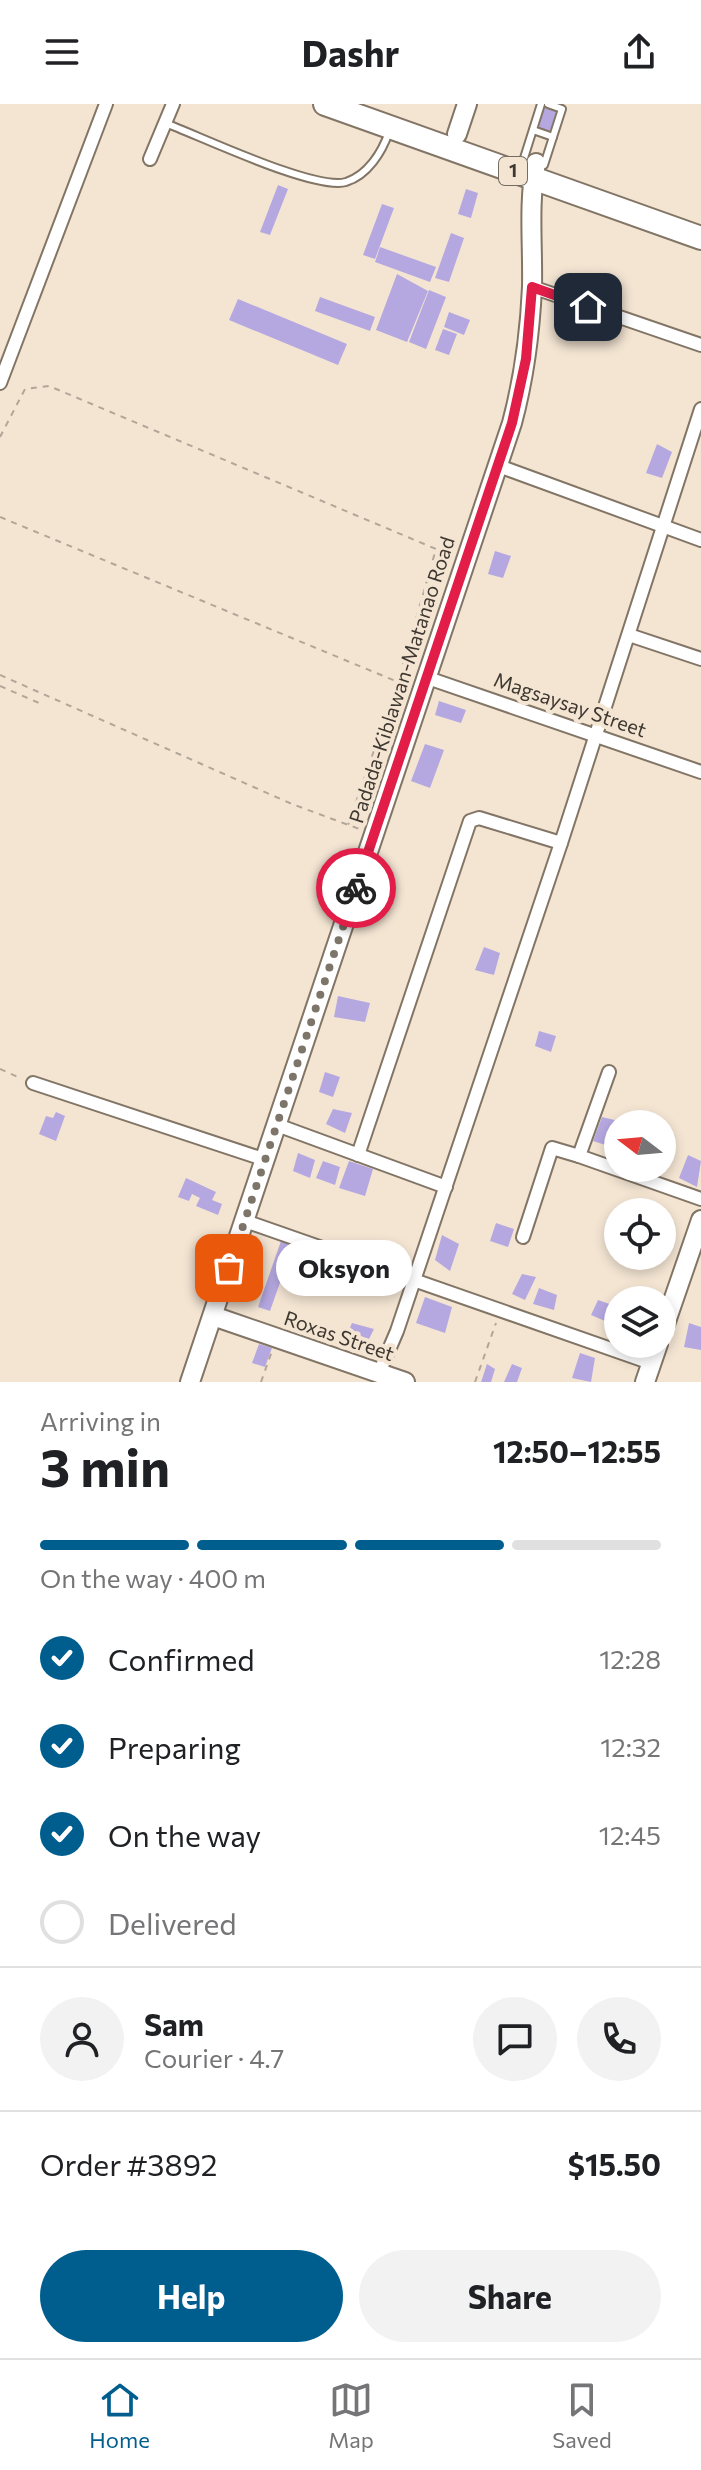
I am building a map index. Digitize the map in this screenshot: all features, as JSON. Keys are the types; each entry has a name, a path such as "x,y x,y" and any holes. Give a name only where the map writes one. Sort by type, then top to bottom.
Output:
{"highway":[{"name":"1","path":"325,104 390,127 534,166 701,222"},
{"name":"1","path":"370,104 457,134 701,238"}],"main road":[{"path":"457,134 467,104"},
{"name":"Padada-Kiblawan-Matanao Road","path":"190,1382 520,393 532,287 534,166"},
{"path":"676,1292 701,1220"},
{"name":"Roxas Street","path":"213,1316 405,1382"},
{"path":"645,1382 653,1358"}],"street":[{"path":"0,383 106,104"},
{"path":"150,159 173,104"},
{"path":"532,287 701,345"},
{"path":"379,1373 446,1187 561,843 662,526 697,439 701,409"},
{"path":"496,465 701,540"},
{"path":"629,635 701,659"},
{"name":"Magsaysay Street","path":"425,677 701,772"},
{"path":"358,1155 470,821 479,818 561,843"},
{"path":"579,1156 609,1072"},
{"path":"33,1083 266,1160"},
{"path":"277,1125 446,1187"},
{"path":"523,1237 552,1148 701,1199"},
{"path":"245,1221 651,1363"}],"lane":[{"path":"534,166 533,130 541,104"},
{"path":"534,166 553,137 562,109 548,104"},
{"path":"165,123 303,177 336,183 358,176 371,164 390,127"},
{"path":"533,130 553,137"}],"path":[{"path":"0,437 25,389 49,386 436,549 398,682 348,825"},
{"path":"0,517 398,682"},
{"path":"0,675 292,804 374,834"},
{"path":"0,686 39,703"},
{"path":"0,1069 33,1083"},
{"path":"475,1382 500,1310"},
{"path":"261,1382 277,1338"}],"building":[{"path":"545,106 557,110 550,131 538,128"},
{"path":"278,185 288,189 270,235 260,232"},
{"path":"466,189 478,193 471,218 458,214"},
{"path":"382,204 394,208 375,259 363,255"},
{"path":"451,233 464,238 449,282 435,278"},
{"path":"380,247 436,267 430,282 375,262"},
{"path":"397,274 428,291 407,342 376,330"},
{"path":"429,290 446,297 426,349 409,342"},
{"path":"320,297 375,317 370,331 315,311"},
{"path":"238,299 347,344 338,365 229,320"},
{"path":"449,312 470,320 464,335 444,327"},
{"path":"443,329 457,334 449,355 435,350"},
{"path":"657,444 672,452 662,478 646,473"},
{"path":"495,551 511,556 503,578 488,574"},
{"path":"439,701 466,710 461,723 435,715"},
{"path":"425,744 444,750 430,788 411,781"},
{"path":"484,947 500,953 494,975 475,970"},
{"path":"338,996 370,1003 365,1022 334,1017"},
{"path":"539,1031 556,1036 551,1052 535,1046"},
{"path":"325,1072 340,1077 333,1097 319,1092"},
{"path":"333,1109 352,1113 345,1133 326,1124"},
{"path":"56,1112 65,1116 56,1141 39,1134 46,1116 53,1118"},
{"path":"602,1117 604,1117 604,1144 593,1141"},
{"path":"298,1153 315,1160 310,1178 293,1171"},
{"path":"688,1155 701,1161 697,1187 679,1178"},
{"path":"323,1161 340,1167 335,1185 316,1178"},
{"path":"349,1161 373,1169 365,1196 339,1188"},
{"path":"186,1178 216,1192 212,1200 222,1204 218,1215 196,1206 200,1198 192,1194 189,1201 178,1197"},
{"path":"496,1223 514,1229 508,1247 490,1241"},
{"path":"442,1235 459,1244 450,1271 435,1260"},
{"path":"281,1241 293,1246 270,1311 258,1307"},
{"path":"522,1274 536,1277 525,1300 512,1294"},
{"path":"539,1288 557,1295 554,1310 533,1304"},
{"path":"425,1297 452,1307 445,1333 416,1323"},
{"path":"598,1300 604,1302 604,1321 591,1315"},
{"path":"352,1323 374,1329 366,1345 346,1337"},
{"path":"689,1323 701,1327 701,1350 684,1347"},
{"path":"259,1344 272,1348 265,1367 252,1363"},
{"path":"580,1353 595,1358 591,1382 572,1378"},
{"path":"487,1364 495,1369 491,1382 481,1382"},
{"path":"512,1364 522,1368 517,1382 504,1382"}],"way so far":[{"path":"229,1268 356,888"}],"place":[{"name":"Oksyon","path":"229,1268"}],"route":[{"path":"356,888 512,423 526,359 532,287 588,307"}]}
